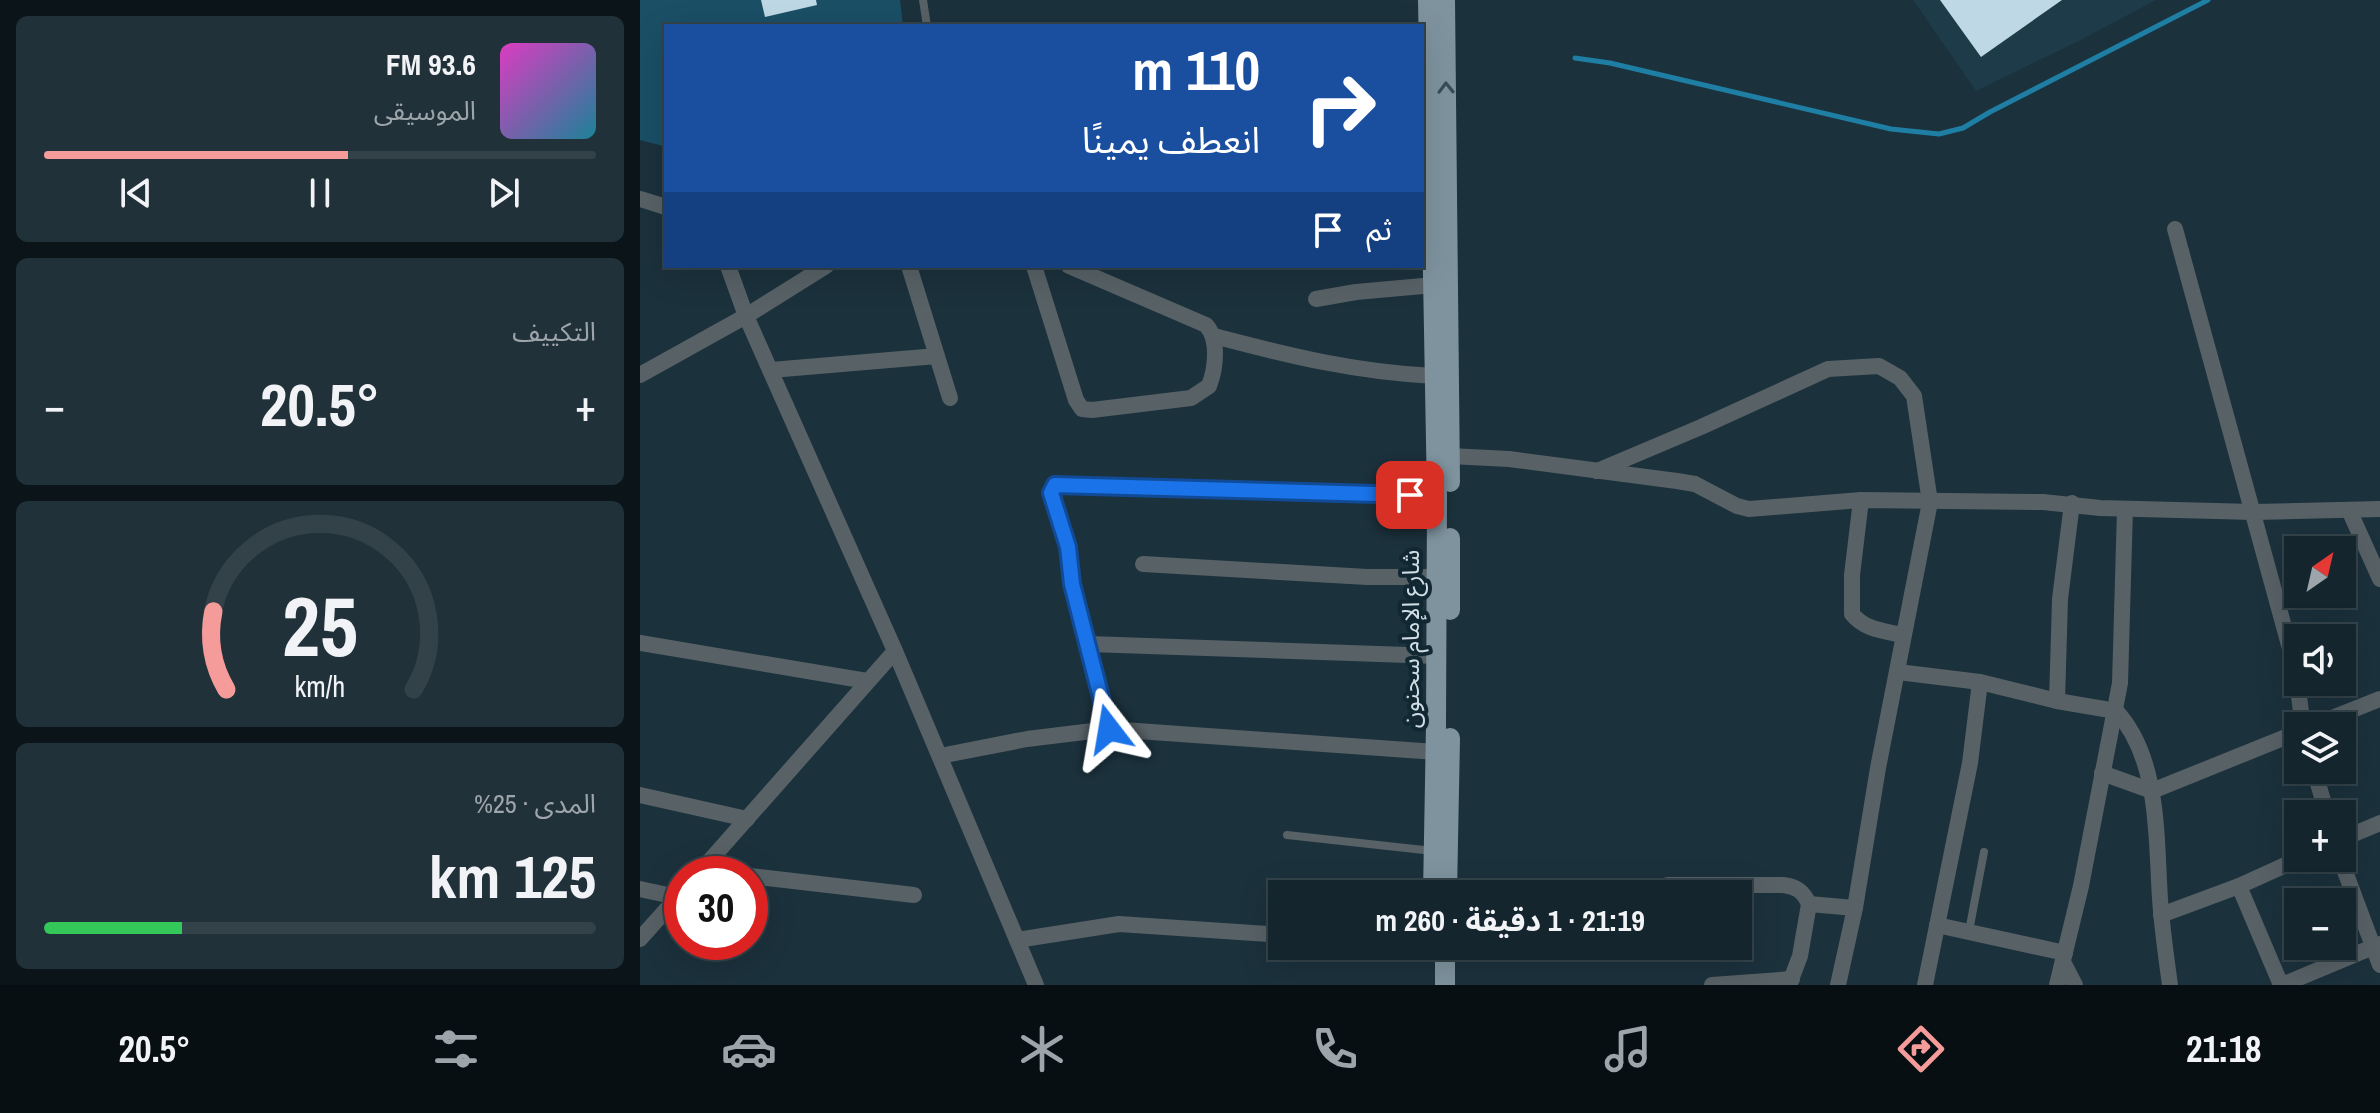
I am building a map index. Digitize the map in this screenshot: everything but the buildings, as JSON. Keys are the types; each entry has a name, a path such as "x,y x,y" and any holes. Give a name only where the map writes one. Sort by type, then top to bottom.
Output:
{"main road":[{"name":"شارع الإمام سحنون","path":"1428,0 1434,231 1441,284 1450,456 1447,880"},
{"name":"شارع الإمام سحنون","path":"1434,231 1445,0"},
{"name":"شارع الإمام سحنون","path":"1433,880 1437,656 1434,376 1441,284"},
{"path":"1431,960 1432,985"},
{"path":"1445,960 1445,985"}],"street":[{"path":"640,199 664,206"},
{"path":"2175,229 2295,667 2301,712"},
{"path":"729,268 746,316 895,651 1036,985"},
{"path":"640,375 746,316 823,268"},
{"path":"910,268 950,398"},
{"path":"1035,268 1076,400 1086,410 1185,399 1209,386 1214,336 1211,329 1201,321 1074,268"},
{"path":"1316,299 1441,284"},
{"path":"1214,336 1301,359 1382,373 1434,376"},
{"path":"771,370 937,356"},
{"path":"1597,471 1828,369 1879,366 1900,378 1914,396 1930,502 1838,985"},
{"path":"1450,456 1509,459 1695,484 1749,509 1861,500 2072,503 2125,509 2254,512 2380,509"},
{"path":"1109,729 1072,584 1068,547 1051,493 1057,484 1437,496"},
{"path":"1861,500 1852,575 1852,614 1869,627 1903,635"},
{"path":"2057,701 2060,599 2072,503"},
{"path":"2057,985 2081,886 2116,711 2122,656 2125,509"},
{"path":"2349,510 2380,579"},
{"path":"1143,564 1367,577 1436,577"},
{"path":"640,643 867,681"},
{"path":"1089,644 1437,656"},
{"path":"714,856 895,651"},
{"path":"1898,672 1980,682 2057,701 2116,711 2130,729 2152,791 2161,915 2170,985"},
{"path":"1925,985 1970,763 1980,682"},
{"path":"2347,712 2380,699"},
{"path":"940,756 1027,739 1109,729 1436,752"},
{"path":"2102,773 2152,791 2284,738"},
{"path":"640,795 747,819"},
{"path":"2356,833 2380,823"},
{"path":"2161,915 2284,866"},
{"path":"2346,872 2376,946 2380,965"},
{"path":"768,878 914,895"},
{"path":"1712,985 1791,982 1800,956 1809,904 1805,895 1794,887 1752,886"},
{"path":"2239,886 2282,985 2376,946"},
{"path":"640,889 664,892"},
{"path":"1809,904 1855,908"},
{"path":"640,939 664,912"},
{"path":"1017,940 1119,924 1268,934"},
{"path":"1937,925 2064,958"},
{"path":"2064,958 2075,985"}],"lane":[{"path":"923,0 927,24"},
{"path":"1287,835 1433,851"},
{"path":"1969,931 1984,852"}],"shaded area":[{"path":"640,0 900,0 903,24 664,24 664,145 640,140"},
{"path":"1913,0 2156,0 1976,91"}],"waterway":[{"path":"1575,58 1610,63 1891,129 1939,134 1963,128 2208,0"}],"route":[{"path":"1109,729 1072,584 1068,547 1051,493 1055,485 1410,495"}]}
